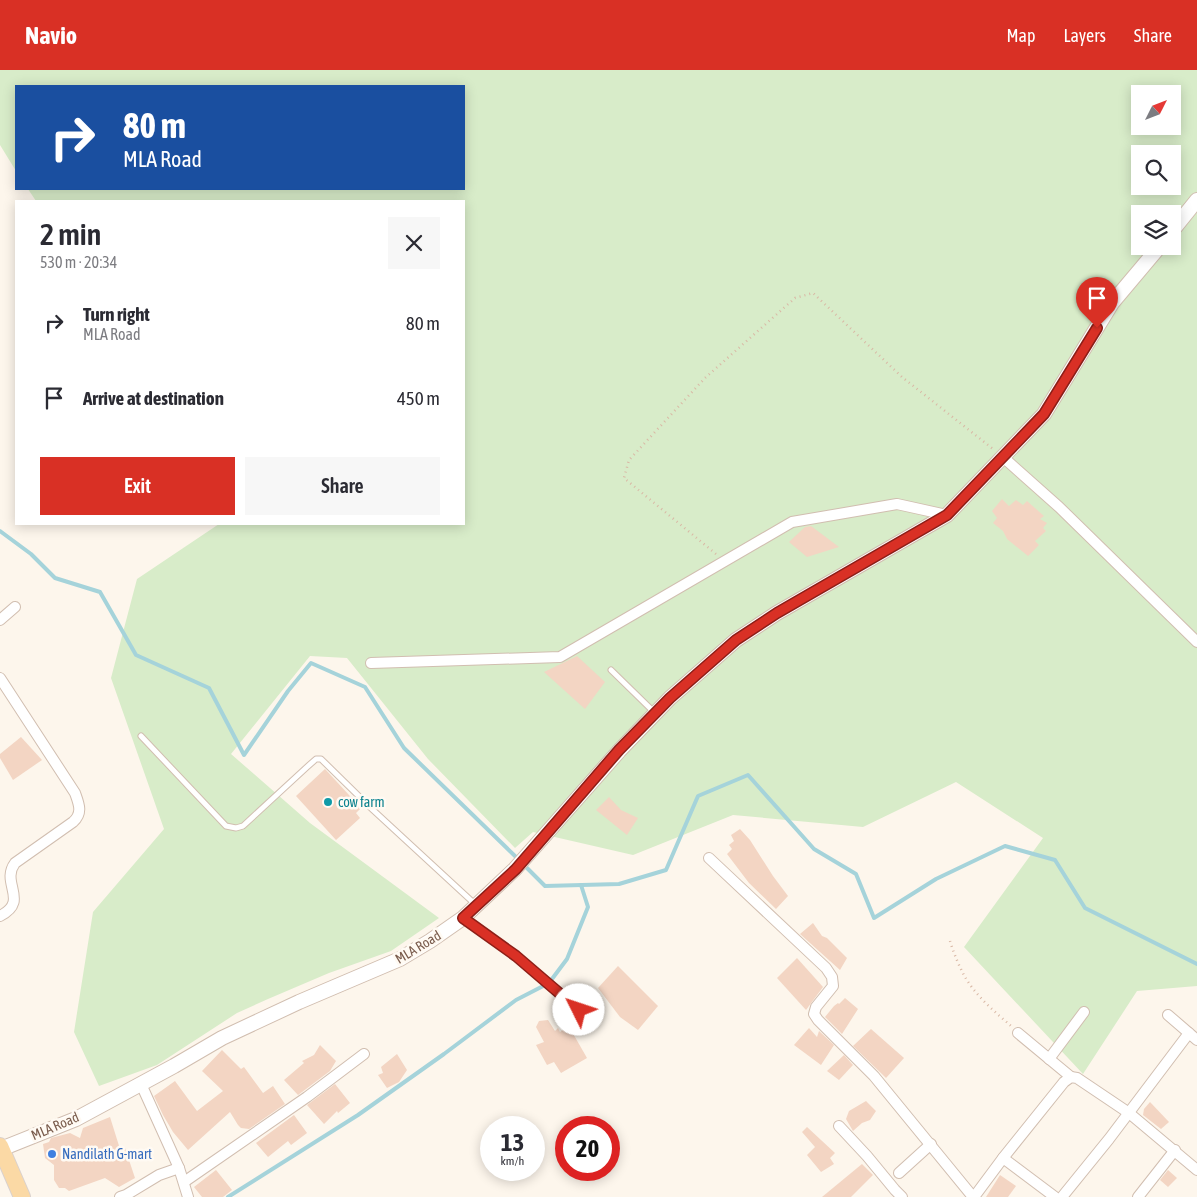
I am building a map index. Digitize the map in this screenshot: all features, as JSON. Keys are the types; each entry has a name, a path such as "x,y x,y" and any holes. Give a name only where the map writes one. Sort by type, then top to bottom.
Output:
{"main road":[{"path":"0,1148 22,1197"}],"street":[{"path":"1181,220 1197,200"},
{"name":"MLA Road","path":"0,1148 76,1119 238,1031 298,1002 400,959 463,918 516,869 619,750 670,698 736,640 777,613 947,515 1004,458 1044,414 1112,303 1152,255"},
{"path":"1004,458 1059,507 1197,642"},
{"path":"371,663 560,657 792,522 897,504 947,515"},
{"path":"0,620 15,607"},
{"path":"0,678 75,793 80,810 78,818 15,863 10,869 8,876 14,904 0,916"},
{"path":"709,858 826,968 832,977 832,986 816,1007 814,1014 874,1076 932,1144 973,1197 1064,1082 1071,1077"},
{"path":"1049,1059 1084,1012"},
{"path":"1062,1197 1193,1036 1168,1015"},
{"path":"1018,1033 1071,1077 1077,1078 1129,1113 1197,1170"},
{"path":"184,1182 364,1054"},
{"path":"141,1084 180,1168 188,1197"},
{"path":"839,1126 868,1156 895,1195"},
{"path":"900,1174 932,1144"},
{"path":"1138,1197 1175,1150"},
{"path":"1003,1158 1055,1197"},
{"path":"120,1197 159,1175 180,1168"}],"lane":[{"path":"611,670 656,713"},
{"path":"141,736 226,826 236,828 243,826 306,767 316,759 321,759 373,810 477,905"},
{"path":"463,918 516,956 579,1010"}],"path":[{"path":"725,561 624,478 629,460 705,378 795,298 813,293 902,377 1004,458"},
{"path":"950,941 966,979 977,993 1018,1033"}],"green space":[{"path":"0,70 1197,70 1197,986 1137,991 1083,1074 964,947 1043,838 956,782 863,827 733,815 633,855 533,832 515,848 428,759 347,658 310,656 231,754 310,823 439,918 391,951 329,973 237,1013 157,1065 99,1086 74,1032 93,912 164,829 111,678 137,579 218,525 465,525 465,200 35,200 29,190 465,190 465,85 15,85 15,169 0,145"}],"building":[{"path":"1002,499 1009,506 1016,500 1023,505 1027,501 1044,516 1040,519 1047,523 1043,528 1046,531 1035,541 1039,545 1028,556 1007,539 1003,531 993,523 997,518 992,511"},
{"path":"811,526 839,547 807,557 789,542 805,527"},
{"path":"577,656 605,682 585,709 544,672"},
{"path":"21,737 42,760 13,780 0,758 0,754"},
{"name":"cow farm","path":"325,769 361,808 356,813 360,818 336,840 296,796"},
{"path":"609,797 621,810 638,818 627,835 596,810"},
{"path":"740,829 750,840 788,896 776,909 749,883 727,854 732,849 729,845 734,841 731,835"},
{"path":"813,923 822,936 827,938 847,958 840,970 800,934"},
{"path":"797,958 823,987 806,1010 777,978"},
{"path":"618,966 658,1006 638,1030 620,1017 598,988"},
{"path":"845,998 858,1009 842,1034 825,1017 834,1006"},
{"path":"548,1020 555,1031 558,1028 560,1032 564,1029 566,1033 571,1030 587,1058 561,1073 554,1062 547,1065 536,1045 544,1042 536,1027 539,1021"},
{"path":"809,1028 817,1037 819,1031 834,1045 821,1065 794,1045"},
{"path":"871,1029 904,1058 886,1078 853,1046"},
{"path":"320,1045 336,1061 330,1071 298,1095 284,1080 304,1063 302,1061 314,1055"},
{"path":"222,1050 241,1069 244,1067 263,1093 273,1086 285,1104 249,1129 241,1128 230,1112 188,1150 173,1132 154,1096 175,1081 197,1111 223,1091 202,1071"},
{"path":"397,1054 407,1070 399,1082 387,1088 378,1075 383,1073 381,1067"},
{"path":"844,1055 853,1065 839,1080 827,1071"},
{"path":"335,1084 350,1103 338,1113 337,1111 324,1124 307,1105"},
{"path":"866,1101 876,1111 870,1120 862,1123 853,1131 846,1119 849,1111"},
{"path":"1150,1102 1169,1122 1161,1129 1143,1115 1144,1109"},
{"path":"294,1115 307,1133 291,1145 288,1141 268,1157 256,1143"},
{"path":"110,1117 120,1149 125,1148 135,1178 119,1187 105,1178 69,1191 65,1188 59,1188 54,1180 54,1165 45,1158 43,1144 49,1142 51,1138 70,1133 80,1138 83,1128"},
{"path":"807,1127 835,1153 830,1158 834,1164 821,1172 807,1155 815,1147 802,1132"},
{"path":"862,1164 873,1175 851,1197 822,1197"},
{"path":"216,1170 232,1190 223,1197 202,1197 194,1187"},
{"path":"1168,1170 1177,1178 1168,1187 1160,1180"},
{"path":"1000,1175 1016,1186 1008,1197 986,1197"}],"waterway":[{"path":"0,531 31,554 55,578 100,592 136,655 209,688 244,755 288,691 311,663 365,687 404,748 516,857"},
{"path":"527,868 545,886 619,884 666,870 698,796 748,775 814,849 856,874 874,918 936,879 1005,846 1055,860 1085,908 1197,964"},
{"path":"228,1197 358,1115 516,1000 549,983 567,959 588,907 581,885"}],"place":[{"name":"cow farm","path":"328,802"},
{"name":"Nandilath G-mart","path":"52,1154"}],"route":[{"path":"579,1010 516,956 463,918 516,869 619,750 670,698 736,640 777,613 947,515 1004,458 1044,414 1097,328"}]}
